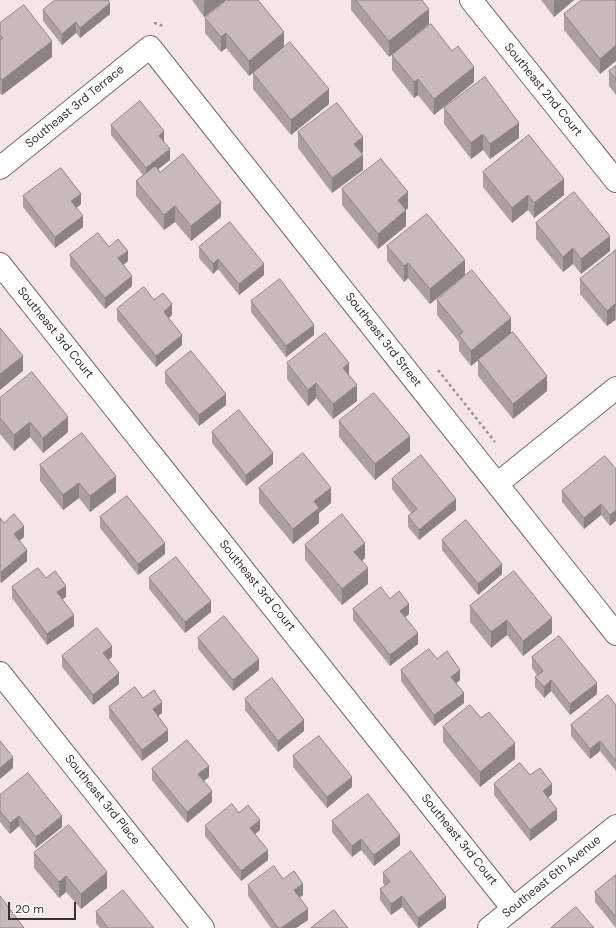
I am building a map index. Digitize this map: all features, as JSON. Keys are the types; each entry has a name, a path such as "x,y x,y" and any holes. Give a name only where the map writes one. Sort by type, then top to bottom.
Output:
{"street":[{"name":"Southeast 2nd Court","path":"471,0 616,181"},
{"name":"Southeast 3rd Terrace","path":"0,168 150,47"},
{"name":"Southeast 3rd Street","path":"150,47 616,634"},
{"name":"Southeast 3rd Court","path":"0,264 513,908"},
{"path":"497,484 616,388"},
{"name":"Southeast 3rd Place","path":"0,673 203,928"},
{"name":"Southeast 6th Avenue","path":"489,928 616,826"}],"building":[{"path":"55,0 108,0 110,3 80,28 76,22 62,34 43,10"},
{"path":"227,0 258,0 284,32 249,61 226,33 221,37 205,18"},
{"path":"356,0 422,0 429,9 389,41"},
{"path":"582,0 616,0 616,45 600,59 564,14"},
{"path":"24,5 52,41 2,80 0,77 0,40 3,38 0,35 0,23"},
{"path":"431,24 452,51 458,46 474,67 434,99 418,79 414,82 392,55"},
{"path":"290,42 329,89 291,120 253,73"},
{"path":"616,66 616,79 609,71"},
{"path":"485,77 519,123 490,144 483,134 471,143 444,108"},
{"path":"140,101 164,131 159,136 170,149 146,168 111,125"},
{"path":"337,103 363,137 354,144 363,155 332,178 298,132"},
{"path":"529,135 564,179 534,203 528,195 512,208 483,172"},
{"path":"183,154 221,202 191,226 175,206 164,215 136,181 155,166 160,172"},
{"path":"381,159 408,192 398,200 406,210 378,234 342,189"},
{"path":"61,168 81,194 71,201 83,216 55,237 23,196"},
{"path":"574,192 610,236 581,259 573,248 563,257 536,223"},
{"path":"427,214 465,260 430,289 408,263 404,266 387,246"},
{"path":"230,222 264,264 239,284 218,259 213,264 199,247"},
{"path":"98,233 109,247 118,239 128,251 118,258 132,276 105,298 70,255"},
{"path":"616,250 616,306 615,304 607,311 580,279"},
{"path":"472,270 511,318 471,351 459,335 463,332 437,300"},
{"path":"280,279 314,325 286,346 251,301"},
{"path":"144,287 154,300 163,293 172,304 164,312 182,335 156,356 117,309"},
{"path":"0,328 23,356 0,374"},
{"path":"513,332 547,376 513,404 478,360"},
{"path":"325,333 349,363 343,368 357,385 333,404 316,383 308,390 287,363"},
{"path":"191,351 226,394 199,415 165,372"},
{"path":"32,372 68,417 43,438 30,422 14,435 0,418 0,398"},
{"path":"374,393 410,436 375,464 339,421"},
{"path":"239,410 273,453 246,475 212,432"},
{"path":"82,433 116,476 90,496 79,483 63,495 40,465"},
{"path":"303,453 331,488 314,501 319,508 293,529 259,488"},
{"path":"421,455 456,499 419,530 408,516 417,509 392,479"},
{"path":"605,456 616,469 616,510 610,515 601,504 584,518 562,491"},
{"path":"127,496 165,543 138,564 100,517"},
{"path":"14,514 24,526 14,534 27,550 1,572 0,518 4,523"},
{"path":"342,514 365,543 354,552 368,568 342,589 305,545"},
{"path":"466,520 502,564 478,584 442,540"},
{"path":"176,557 211,601 185,622 149,578"},
{"path":"38,568 46,578 55,571 66,586 57,592 74,615 47,634 12,587"},
{"path":"514,571 552,618 523,641 507,620 491,632 470,606"},
{"path":"381,587 390,599 399,591 409,604 400,611 418,633 390,655 353,609"},
{"path":"224,616 259,659 233,680 198,638"},
{"path":"97,628 112,646 103,653 119,673 93,695 62,656"},
{"path":"559,636 597,683 570,704 551,680 544,687 535,677 543,671 532,657"},
{"path":"429,649 437,659 447,651 460,670 451,677 464,693 434,715 401,670"},
{"path":"272,678 304,720 278,741 245,699"},
{"path":"135,687 143,698 154,690 162,702 153,709 168,730 142,750 109,707"},
{"path":"608,695 616,705 616,761 600,741 590,749 571,725"},
{"path":"470,705 481,718 489,712 515,743 480,772 443,727"},
{"path":"319,736 352,777 327,797 293,756"},
{"path":"187,740 209,766 198,774 212,791 187,812 152,769"},
{"path":"0,741 13,757 0,768"},
{"path":"520,763 530,775 540,768 552,784 543,791 557,809 530,830 494,784"},
{"path":"28,773 62,816 36,837 19,816 10,823 0,811 0,795"},
{"path":"368,794 400,835 374,855 361,839 352,846 332,821"},
{"path":"232,804 239,813 248,805 260,820 250,828 268,850 241,871 205,826"},
{"path":"69,825 107,872 81,894 66,876 59,882 34,853"},
{"path":"411,851 446,897 418,918 402,896 391,904 380,889 390,882 383,873"},
{"path":"274,866 283,879 294,871 303,884 294,890 308,909 281,928 278,928 248,885"},
{"path":"616,875 616,917 595,892"},
{"path":"123,890 154,928 108,928 96,912"},
{"path":"0,896 24,928 0,928"},
{"path":"576,907 594,928 551,928"},
{"path":"334,910 348,928 311,928"}]}
